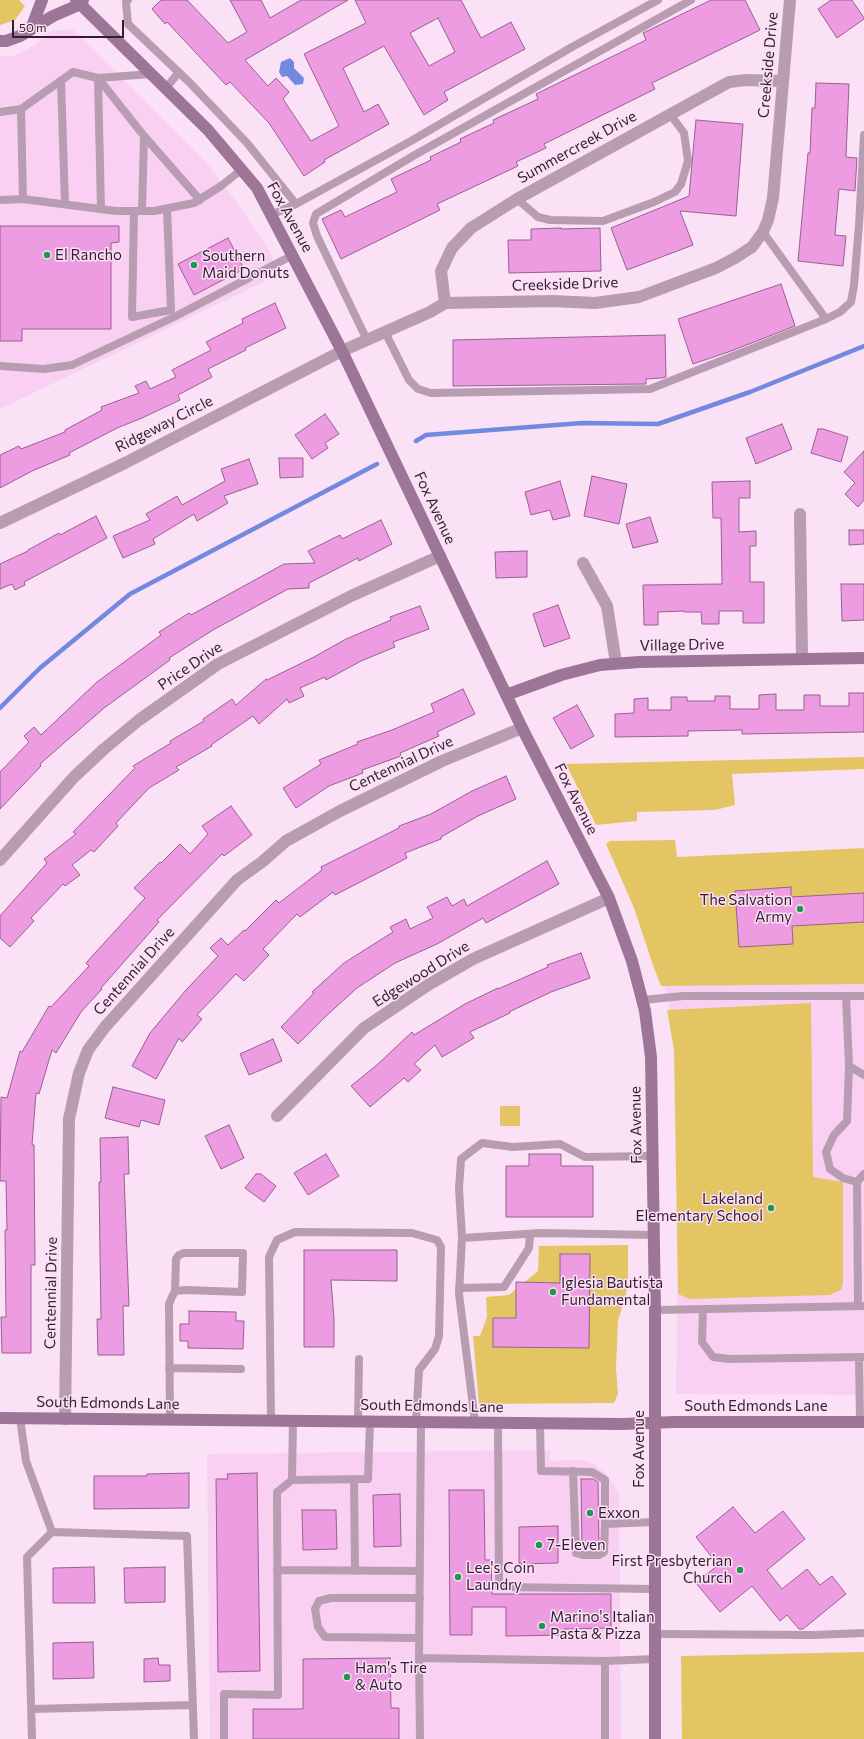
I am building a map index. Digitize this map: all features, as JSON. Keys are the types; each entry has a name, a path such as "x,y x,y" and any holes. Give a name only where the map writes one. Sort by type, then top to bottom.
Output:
{"main road":[{"path":"31,29 42,0"},
{"path":"0,41 6,41 20,36 80,1"},
{"name":"Fox Avenue","path":"80,1 208,130 257,188 342,351 522,728 609,898 632,961 643,1000 651,1057 655,1310 654,1423 656,1739"},
{"name":"Village Drive","path":"506,694 573,671 616,663 864,658"},
{"name":"South Edmonds Lane","path":"0,1418 498,1423 862,1422"}],"street":[{"name":"Creekside Drive","path":"342,351 445,303 553,301 595,302 639,297 716,268 752,246 763,232 768,220 773,198 790,0"},
{"name":"Summercreek Drive","path":"445,303 441,271 452,248 471,228 517,199 729,82 746,80 782,81"},
{"name":"Ridgeway Circle","path":"0,523 125,463 342,351"},
{"path":"800,514 802,659"},
{"name":"Price Drive","path":"0,860 74,776 104,749 139,720 218,664 351,596 440,556"},
{"path":"583,562 607,606 616,663"},
{"name":"Centennial Drive","path":"65,1418 69,1119 79,1073 88,1050 105,1026 237,880 262,862 286,841 340,811 442,761 522,728"},
{"name":"Edgewood Drive","path":"277,1116 364,1028 428,985 473,959 609,898"}],"lane":[{"path":"128,0 126,2 128,24 179,72 247,143 296,204"},
{"path":"271,215 296,204 411,141 572,47 658,0"},
{"path":"367,340 317,236 313,222 316,214 413,156 691,0"},
{"path":"0,112 21,109 73,72 98,78 151,74"},
{"path":"166,88 179,72"},
{"path":"98,78 144,136 200,200"},
{"path":"98,78 101,209"},
{"path":"61,81 65,204"},
{"path":"21,109 23,199"},
{"path":"517,199 538,217 550,220 603,221 654,202 675,192 682,184 688,161 684,133 670,114"},
{"path":"385,332 409,380 418,389 431,393 650,389 826,319 840,312 851,302 854,285 859,225 864,135"},
{"path":"144,136 132,317 171,310 167,208"},
{"path":"0,200 23,199 101,209 154,211 194,203 221,186 241,170"},
{"path":"763,232 826,319"},
{"path":"0,366 44,369 72,365 174,317 293,255"},
{"path":"643,1000 683,996 864,996"},
{"path":"846,996 849,1066 847,1121 834,1135 826,1152 830,1169 843,1178 857,1182"},
{"path":"849,1066 864,1075"},
{"path":"474,1422 459,1288 462,1238 459,1189 462,1159 482,1143 513,1147 560,1144 585,1157 653,1156"},
{"path":"655,1310 861,1306 857,1182 864,1174"},
{"path":"271,1420 270,1257 277,1240 285,1235 295,1232 412,1233 437,1240 441,1247 439,1336 435,1349 419,1370 420,1739"},
{"path":"462,1238 530,1234 654,1235"},
{"path":"459,1288 504,1287 529,1248 530,1234"},
{"path":"170,1419 169,1304 175,1291 176,1259 179,1255 184,1253 242,1253 242,1292 175,1291"},
{"path":"703,1309 702,1342 713,1357 729,1359 862,1357 862,1422"},
{"path":"224,1739 224,1694 278,1695 277,1492 292,1480 368,1479 359,1359"},
{"path":"169,1368 241,1369"},
{"path":"20,1418 26,1461 52,1532"},
{"path":"292,1421 292,1480"},
{"path":"498,1423 499,1587 655,1589"},
{"path":"540,1423 541,1471 574,1471 592,1472 605,1480 604,1552 599,1555 576,1554 574,1471"},
{"path":"354,1479 355,1571"},
{"path":"605,1524 655,1522"},
{"path":"32,1739 27,1557 52,1532 187,1536 194,1739"},
{"path":"277,1570 420,1571"},
{"path":"419,1638 325,1637 318,1627 315,1609 319,1601 332,1598 420,1598"},
{"path":"655,1634 814,1635 864,1633"},
{"path":"419,1658 605,1660 655,1659"},
{"path":"605,1660 605,1739"},
{"path":"32,1709 192,1705"}],"shaded area":[{"path":"0,0 19,0 25,6 15,20 0,25"},
{"path":"72,29 206,162 240,207 269,250 280,274 0,409 0,56 11,57 29,49 52,31"},
{"path":"864,757 864,769 732,774 735,805 715,810 637,812 637,821 596,825 566,764"},
{"path":"675,840 677,857 864,848 864,984 661,986 634,908 606,844 610,841"},
{"name":"Lakeland Elementary School","path":"864,971 864,1395 676,1394 680,1123 676,1039 662,975"},
{"path":"811,1003 813,1177 843,1182 843,1283 841,1290 830,1295 690,1299 678,1294 674,1050 667,1010"},
{"path":"500,1106 520,1106 520,1126 500,1126"},
{"path":"628,1245 628,1287 618,1321 616,1368 618,1394 614,1403 479,1404 473,1336 480,1336 487,1317 486,1297 509,1295 538,1271 539,1246"},
{"path":"550,1450 550,1461 583,1460 594,1464 607,1474 619,1494 621,1739 210,1739 207,1454"},
{"path":"864,1652 864,1739 682,1739 681,1656"}],"water":[{"path":"290,58 294,62 294,68 304,78 303,84 295,85 287,76 282,77 279,72 281,62"}],"building":[{"path":"161,0 187,0 228,43 247,32 230,0 261,0 270,18 301,0 348,0 245,60 268,86 276,78 289,92 283,99 311,141 339,126 304,54 366,23 355,0 461,0 481,38 511,22 525,49 444,92 448,100 424,115 384,46 343,68 364,112 378,104 389,124 324,160 325,162 304,176 269,123 230,82 226,85 167,22 165,24 152,9","holes":["438,18 455,52 429,66 410,33"]},
{"path":"711,0 745,0 760,30 652,83 655,89 544,144 546,148 516,162 518,166 437,204 440,210 341,259 322,219 341,210 345,217 397,192 391,179 431,160 430,157 461,142 460,139 494,123 493,120 538,99 536,94 646,40 643,33"},
{"path":"831,0 852,0 864,18 837,38 818,9"},
{"path":"816,83 849,84 846,157 857,158 855,191 839,189 835,235 846,236 843,266 798,261 808,153 810,153 812,108 815,108"},
{"path":"696,120 743,124 736,216 680,211 693,245 627,270 611,228 689,196"},
{"path":"0,226 119,226 119,242 111,243 111,329 22,329 22,341 0,341"},
{"path":"600,228 601,271 509,273 508,240 531,240 531,229"},
{"path":"228,238 244,269 194,295 178,264"},
{"path":"781,284 795,326 693,364 678,319"},
{"path":"275,303 286,328 245,348 246,350 208,369 212,377 178,395 180,400 117,428 69,453 70,455 32,471 0,488 0,455 19,446 21,449 65,432 65,430 102,410 101,407 139,393 135,386 146,381 150,389 176,377 172,370 211,350 206,342 243,323 242,319"},
{"path":"665,335 666,377 646,379 646,384 453,386 453,340"},
{"path":"325,414 339,434 325,443 328,448 312,459 295,435"},
{"path":"782,424 792,449 756,464 746,438"},
{"path":"818,429 823,429 848,437 841,462 811,453"},
{"path":"864,451 864,500 858,507 845,494 855,483 844,472"},
{"path":"279,458 303,458 303,477 280,478"},
{"path":"249,459 258,484 224,496 228,503 197,521 194,514 153,539 155,544 123,558 113,536 150,520 146,514 177,496 182,505 225,481 221,469"},
{"path":"592,476 627,484 619,524 584,516"},
{"path":"560,481 570,516 553,520 550,510 531,515 525,492"},
{"path":"750,481 750,498 739,498 739,532 756,531 756,546 750,546 750,582 764,582 764,623 743,623 743,611 719,611 719,624 702,624 701,612 684,611 658,612 658,625 644,625 643,585 722,584 721,518 713,518 712,482"},
{"path":"96,516 107,538 24,582 25,585 15,590 12,584 0,589 0,564 28,551 59,533 60,535"},
{"path":"650,517 658,542 633,548 626,524"},
{"path":"381,520 392,544 359,561 358,558 309,583 309,588 288,589 213,630 169,658 170,660 104,708 40,764 41,766 0,809 0,772 29,742 24,736 34,727 41,735 97,682 161,635 159,632 189,613 191,615 284,564 315,563 308,551 340,535 342,539"},
{"path":"849,530 864,530 864,544 849,545"},
{"path":"527,551 527,577 496,578 495,552"},
{"path":"841,584 864,584 864,620 842,621"},
{"path":"558,605 570,638 544,647 533,614"},
{"path":"420,606 429,629 393,642 395,647 361,661 326,680 325,677 300,688 304,696 289,703 287,699 259,724 253,716 211,745 212,746 176,767 179,770 149,788 116,823 118,826 94,852 91,850 72,865 80,875 65,886 63,884 31,918 34,921 10,947 0,938 0,916 47,863 44,859 76,834 73,832 135,768 133,766 171,743 170,741 204,721 203,719 232,699 236,705 266,679 267,680 314,657 346,639 391,620 390,617"},
{"path":"463,689 475,714 437,732 439,736 400,753 401,756 362,770 363,773 329,786 296,808 283,788 321,764 319,760 358,744 357,742 392,730 434,712 431,704"},
{"path":"849,693 864,693 864,732 742,734 742,730 688,731 688,736 615,737 615,714 634,713 634,699 648,698 648,710 671,710 671,697 687,697 687,701 715,701 715,696 730,696 730,709 759,709 759,695 776,694 776,710 804,710 804,695 820,695 820,706 849,706"},
{"path":"577,705 594,736 571,749 553,718"},
{"path":"506,776 516,799 478,816 441,837 441,839 405,853 407,858 335,895 333,892 300,917 297,914 263,949 269,955 244,981 236,974 197,1015 202,1019 182,1042 179,1038 156,1079 132,1066 150,1033 186,990 218,956 210,948 221,938 228,945 244,930 245,931 276,900 279,903 322,870 321,867 399,828 399,826 431,814 472,791"},
{"path":"231,806 252,835 224,856 222,854 157,920 159,922 81,1012 56,1053 52,1050 39,1094 36,1093 32,1145 34,1145 35,1265 31,1265 31,1353 2,1353 1,1317 6,1317 5,1230 7,1230 6,1181 0,1181 1,1097 7,1098 20,1051 22,1052 49,1006 51,1007 89,966 86,963 145,898 134,888 180,844 190,854 208,834 202,826"},
{"path":"547,861 559,884 486,923 483,918 437,944 395,963 357,988 298,1044 281,1027 314,993 312,992 344,963 393,932 390,927 406,919 410,929 433,918 427,907 447,897 452,906 464,899 467,906"},
{"name":"The Salvation Army","path":"791,887 791,897 864,893 864,922 792,926 793,944 739,947 735,891"},
{"path":"581,953 590,978 551,992 470,1032 474,1038 442,1057 435,1045 414,1064 421,1070 408,1082 404,1078 370,1107 351,1086 378,1064 412,1032 414,1035 465,1004 548,967 547,965"},
{"path":"273,1039 282,1061 249,1075 240,1054"},
{"path":"113,1087 165,1100 159,1125 141,1120 139,1127 105,1118"},
{"path":"229,1125 244,1158 221,1169 205,1136"},
{"path":"128,1137 129,1174 124,1174 129,1306 123,1306 124,1355 98,1355 97,1319 101,1319 99,1182 101,1182 100,1138"},
{"path":"326,1154 339,1176 308,1195 294,1173"},
{"path":"529,1154 561,1154 561,1166 593,1166 593,1217 506,1217 506,1166 529,1166"},
{"path":"256,1174 261,1174 276,1186 264,1202 245,1188"},
{"path":"304,1250 397,1250 397,1281 331,1280 334,1319 334,1347 304,1347"},
{"name":"Iglesia Bautista Fundamental","path":"560,1254 590,1254 589,1348 493,1347 493,1318 516,1318 516,1282 560,1283"},
{"path":"189,1311 236,1312 236,1321 244,1321 243,1349 188,1348 188,1341 180,1341 180,1324 189,1324"},
{"path":"189,1473 189,1508 94,1509 94,1476 147,1476 147,1474"},
{"path":"257,1473 260,1671 218,1672 216,1479 228,1479 227,1474"},
{"name":"Exxon","path":"581,1479 593,1479 598,1482 599,1547 582,1547"},
{"path":"449,1490 484,1490 485,1560 491,1560 492,1594 611,1594 611,1628 564,1629 564,1635 506,1636 506,1607 472,1607 472,1635 450,1635"},
{"path":"400,1494 401,1546 374,1547 373,1495"},
{"name":"First Presbyterian Church","path":"733,1507 755,1533 783,1511 805,1539 767,1570 782,1589 807,1569 820,1585 832,1576 846,1594 803,1629 799,1629 787,1615 780,1621 752,1586 720,1612 696,1583 718,1565 696,1537"},
{"path":"302,1510 336,1510 337,1549 303,1550"},
{"name":"7-Eleven","path":"558,1526 558,1563 519,1564 519,1527"},
{"path":"94,1567 95,1603 53,1603 53,1568"},
{"path":"165,1567 165,1602 125,1603 124,1568"},
{"path":"93,1642 94,1678 53,1679 53,1643"},
{"path":"158,1658 159,1665 170,1665 170,1681 144,1682 144,1659"},
{"path":"390,1658 391,1708 399,1708 399,1739 253,1739 253,1709 303,1709 303,1659"}],"waterway":[{"path":"416,441 426,435 582,423 658,424 750,392 864,346"},
{"path":"0,708 40,668 130,594 377,464"}],"place":[{"name":"El Rancho","path":"47,255"},
{"name":"Southern Maid Donuts","path":"194,265"},
{"name":"The Salvation Army","path":"800,909"},
{"name":"Lakeland Elementary School","path":"771,1208"},
{"name":"Iglesia Bautista Fundamental","path":"553,1292"},
{"name":"Exxon","path":"590,1513"},
{"name":"7-Eleven","path":"539,1545"},
{"name":"First Presbyterian Church","path":"740,1570"},
{"name":"Lee's Coin Laundry","path":"458,1577"},
{"name":"Marino's Italian Pasta & Pizza","path":"542,1626"},
{"name":"Ham's Tire & Auto","path":"347,1677"}]}
